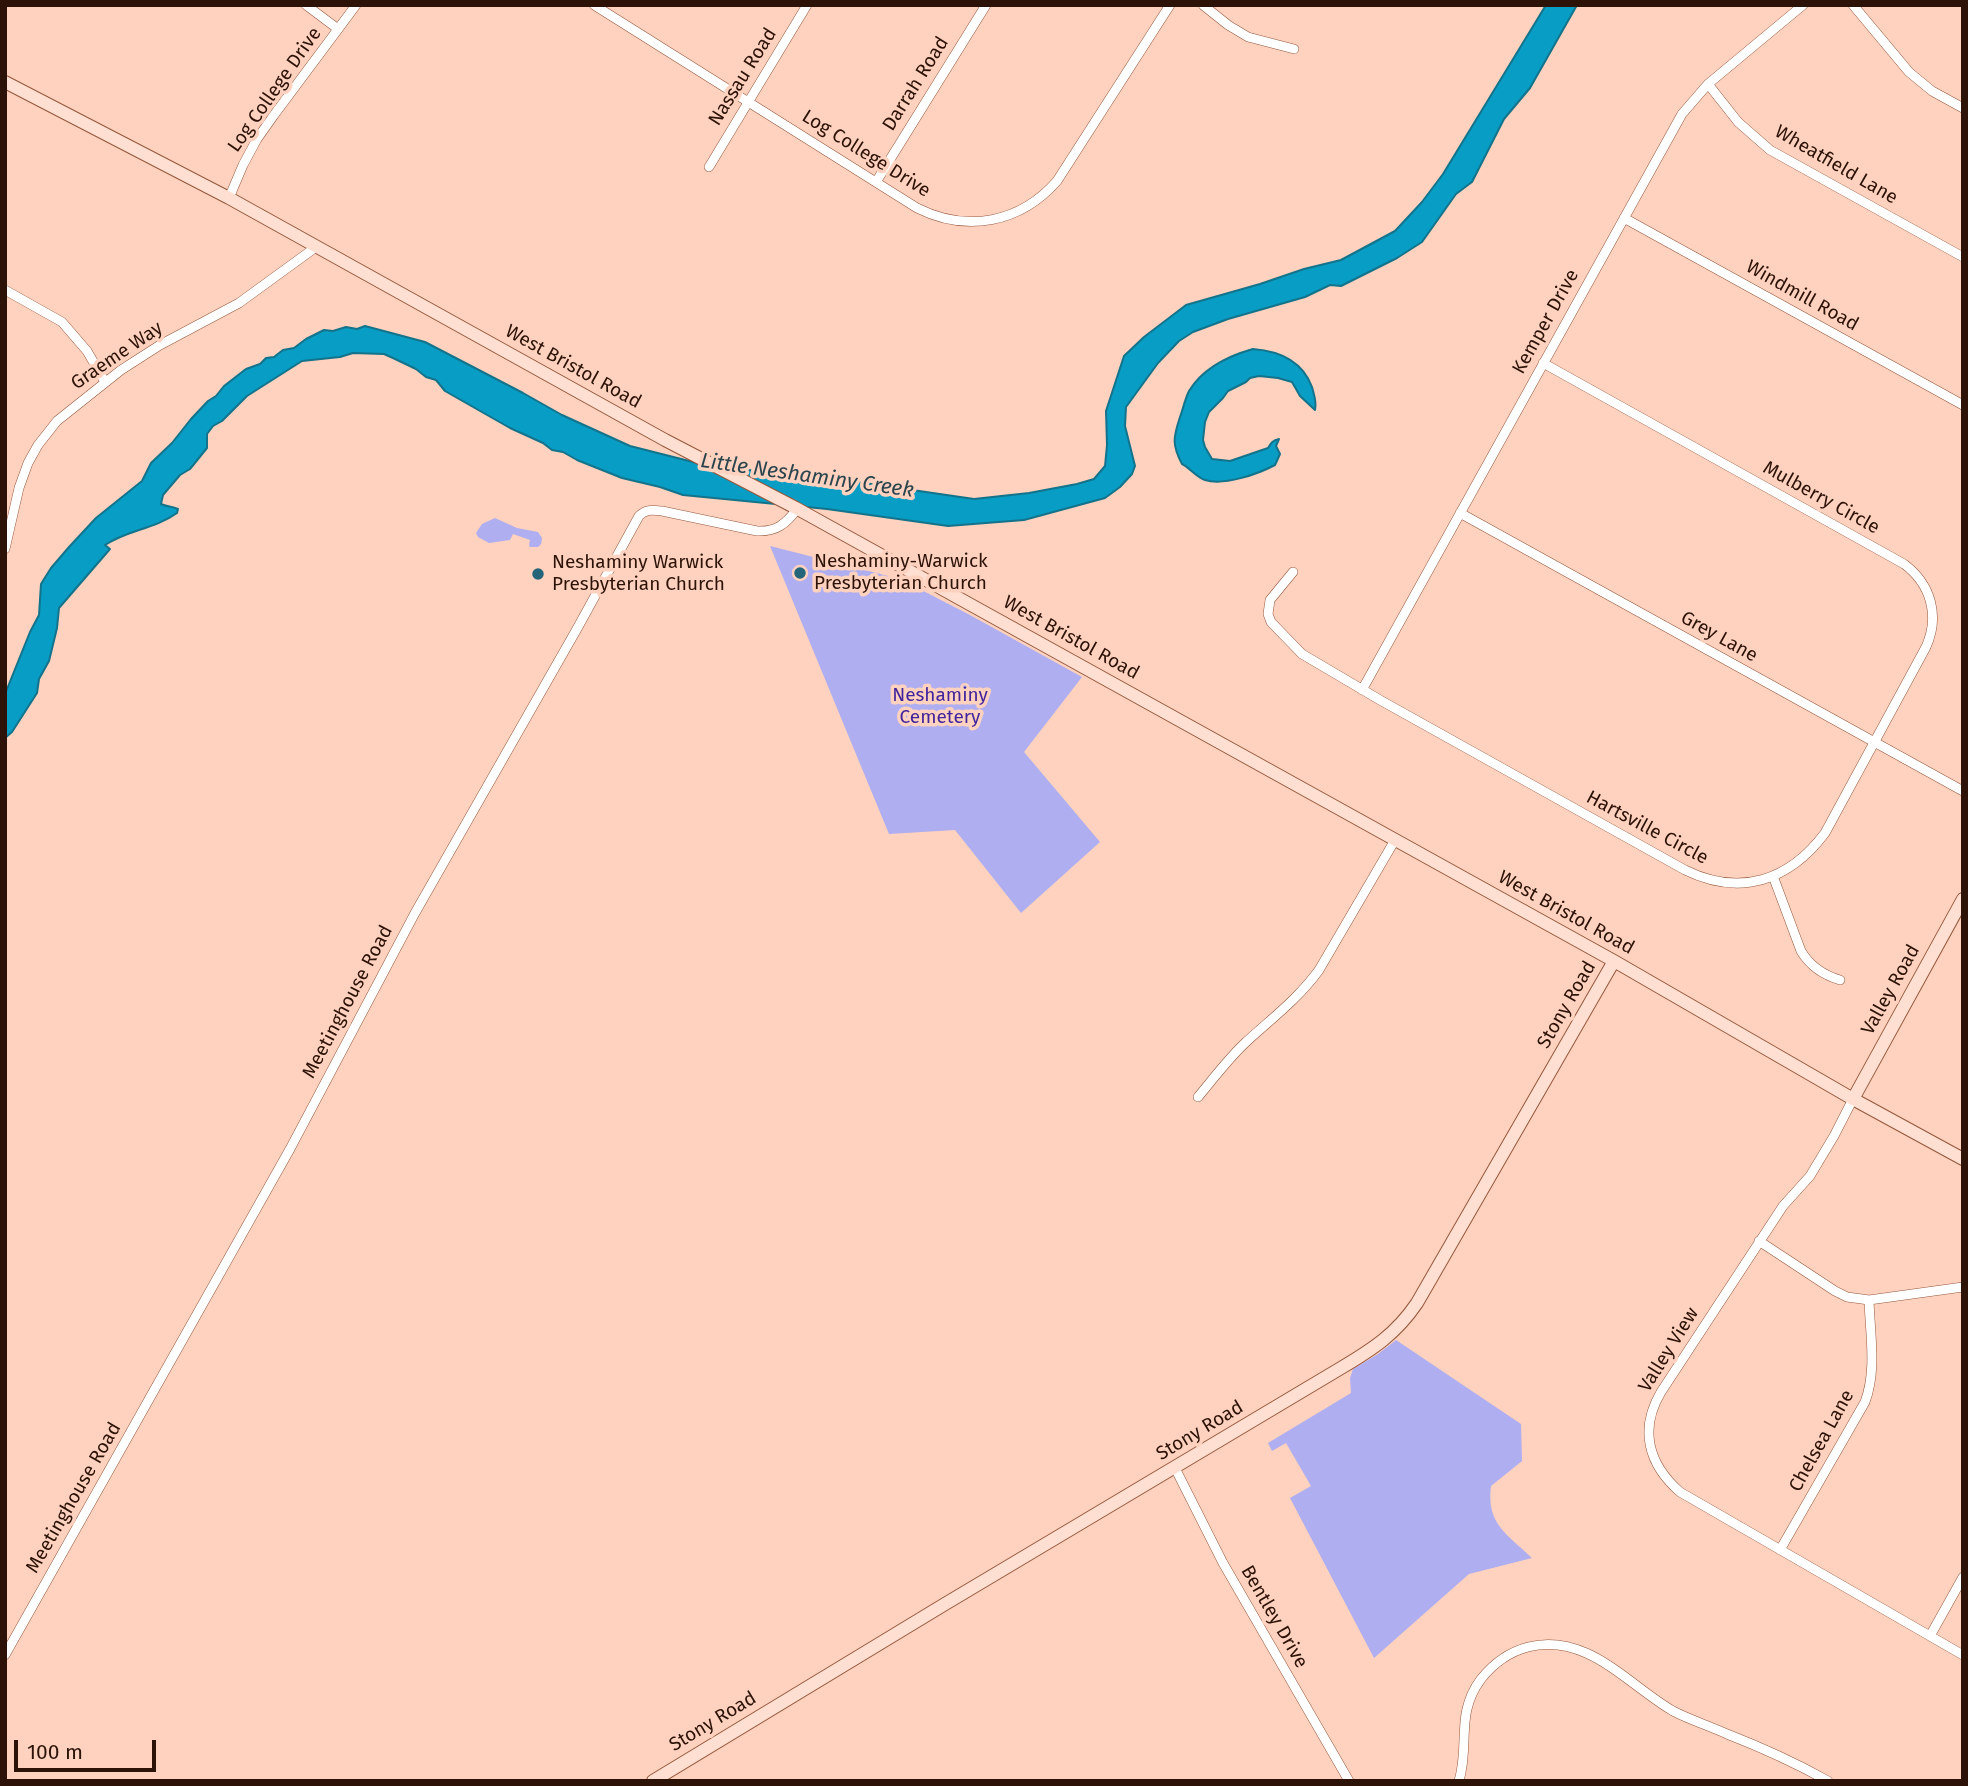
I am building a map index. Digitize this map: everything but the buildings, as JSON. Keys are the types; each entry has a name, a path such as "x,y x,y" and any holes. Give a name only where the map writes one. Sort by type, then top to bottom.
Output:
{"main road":[{"name":"West Bristol Road","path":"5,82 229,198 665,440 796,509 1614,961 1963,1159"},
{"name":"Valley Road","path":"1853,1099 1963,900"},
{"name":"Stony Road","path":"653,1781 955,1597 1377,1346 1401,1325 1418,1303 1614,961"}],"street":[{"path":"306,5 338,29"},
{"name":"Log College Drive","path":"229,198 257,139 356,5"},
{"name":"Log College Drive","path":"594,5 924,211 954,221 989,221 1014,214 1048,192 1170,5"},
{"name":"Nassau Road","path":"709,167 807,5"},
{"name":"Darrah Road","path":"876,182 986,5"},
{"path":"1203,5 1248,37 1294,49"},
{"name":"Kemper Drive","path":"1362,690 1682,114 1708,84 1803,5"},
{"path":"1853,5 1909,72 1931,91 1963,108"},
{"name":"Wheatfield Lane","path":"1708,84 1738,122 1770,150 1963,257"},
{"name":"Windmill Road","path":"1624,218 1963,405"},
{"name":"Graeme Way","path":"5,550 20,482 38,445 57,421 105,382 160,345 239,303 316,247"},
{"path":"5,290 62,322 88,351 105,382"},
{"name":"Mulberry Circle","path":"1543,363 1904,564 1920,579 1932,610 1933,623 1929,640 1874,743"},
{"name":"Meetinghouse Road","path":"5,1655 290,1149 415,914 639,516 650,510 662,511 768,532 785,524 796,509"},
{"name":"Grey Lane","path":"1460,513 1963,791"},
{"name":"Hartsville Circle","path":"1293,572 1270,600 1268,614 1271,622 1302,654 1696,876 1721,882 1750,882 1790,868 1816,845 1825,833 1874,743"},
{"path":"1198,1097 1244,1045 1307,987 1320,970 1395,840"},
{"path":"1773,876 1805,958 1822,973 1840,980"},
{"name":"Valley View","path":"1853,1099 1810,1176 1783,1206 1759,1241 1656,1401 1649,1435 1654,1460 1668,1482 1680,1492 1963,1655"},
{"path":"1759,1241 1847,1297 1869,1300 1963,1287"},
{"name":"Chelsea Lane","path":"1780,1550 1870,1389 1872,1373 1869,1300"},
{"name":"Bentley Drive","path":"1175,1468 1223,1563 1349,1781"},
{"path":"1930,1636 1963,1577"},
{"path":"1459,1781 1464,1759 1465,1716 1473,1692 1497,1662 1512,1653 1534,1645 1546,1644 1569,1646 1595,1656 1673,1710 1792,1760 1828,1781"}],"green space":[{"path":"495,518 517,528 538,532 542,538 541,544 538,547 530,547 530,540 513,534 510,540 489,543 478,537 476,533 482,524"},
{"name":"Neshaminy Cemetery","path":"770,546 900,579 1082,677 1024,752 1100,842 1021,913 955,830 889,834"},
{"path":"1396,1340 1521,1424 1522,1461 1491,1486 1490,1499 1500,1527 1532,1558 1469,1574 1374,1658 1290,1498 1311,1486 1286,1443 1272,1451 1268,1443 1351,1393 1350,1378 1353,1369"}],"water":[{"name":"Little Neshaminy Creek","path":"1546,5 1577,5 1530,88 1504,119 1472,182 1456,194 1422,242 1397,258 1341,286 1330,285 1305,297 1228,319 1193,332 1179,341 1158,363 1126,407 1125,426 1135,466 1132,474 1120,487 1105,498 1024,520 948,526 827,509 683,495 622,478 563,452 552,450 445,391 436,380 384,354 353,353 302,361 247,396 222,421 213,426 207,434 207,448 163,495 161,504 178,509 177,513 160,523 105,545 110,549 59,608 49,661 39,679 37,693 12,732 5,738 5,694 39,615 41,584 51,568 96,518 142,481 151,463 224,386 246,369 260,364 266,358 274,357 283,350 294,348 324,330 333,331 346,327 357,329 365,326 425,342 562,415 630,446 709,466 830,478 974,499 1029,493 1094,479 1105,466 1106,411 1124,356 1186,305 1341,260 1395,231 1443,174"},
{"path":"1253,349 1272,352 1296,364 1312,387 1315,410 1300,396 1292,382 1278,378 1250,378 1228,391 1209,412 1205,422 1203,440 1212,459 1230,461 1268,448 1272,442 1279,439 1276,446 1280,454 1275,465 1250,475 1222,481 1205,480 1182,464 1176,452 1176,431 1186,397 1209,369 1225,359"}],"place":[{"name":"Neshaminy-Warwick Presbyterian Church","path":"800,573"},
{"name":"Neshaminy Warwick Presbyterian Church","path":"538,574"}]}
